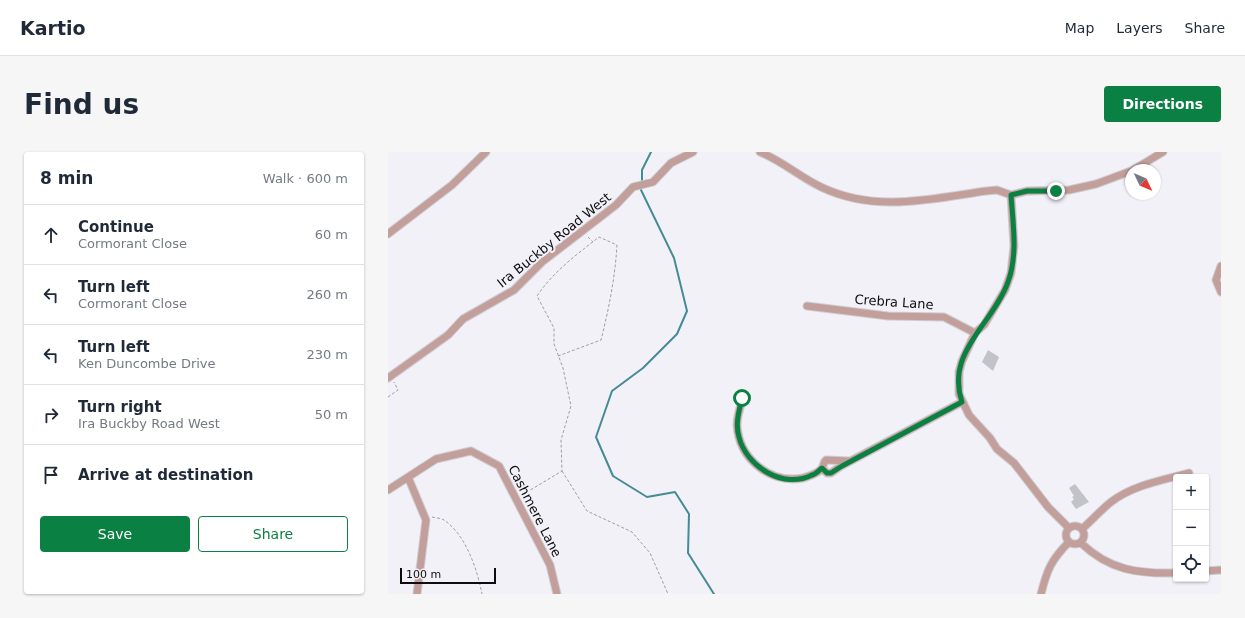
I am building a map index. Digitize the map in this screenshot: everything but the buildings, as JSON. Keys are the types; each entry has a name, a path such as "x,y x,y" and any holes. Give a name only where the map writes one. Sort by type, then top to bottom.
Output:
{"street":[{"path":"388,234 452,185 486,152"},
{"name":"Ira Buckby Road West","path":"389,375 448,335 463,319 514,290 542,262 616,205 635,186 650,183 671,163 692,152"},
{"path":"760,152 778,160 820,187 856,199 880,203 904,203 997,190 1011,195 1027,191 1056,191 1082,188 1125,173"},
{"path":"1143,164 1163,152"},
{"path":"1011,195 1014,246 1011,273 1000,299 984,324 976,333 962,361 959,372 958,386 962,402 969,415 997,448 1014,463 1048,507 1069,528"},
{"path":"1221,266 1216,280 1221,292"},
{"name":"Crebra Lane","path":"806,306 888,316 944,317 976,333"},
{"path":"742,398 737,424 739,438 744,450 761,470 774,476 798,478 812,476 822,468 823,463 829,459 840,462 850,461"},
{"path":"822,468 827,473 831,473 850,461 962,402"},
{"name":"Cashmere Lane","path":"388,490 436,459 471,452 499,466 550,564 557,594"},
{"path":"1082,529 1103,509 1120,496 1141,486 1189,473"},
{"path":"408,477 426,520 424,550 417,594"},
{"path":"1075,526 1082,529 1084,535 1081,543 1075,545 1069,542 1066,534 1069,528 1075,526"},
{"path":"1041,594 1055,556 1069,542"},
{"path":"1081,543 1106,561 1134,572 1173,573"},
{"path":"1209,571 1221,570"}],"path":[{"path":"558,356 601,340 612,299 616,273 617,245 599,237 573,257 547,281 537,296 554,328 554,344 571,406 561,440 562,471 587,511 632,532 650,553 668,594"},
{"path":"388,397 398,390 389,375"},
{"path":"516,498 562,471"},
{"path":"424,514 443,520 459,536 471,558 482,594"}],"waterway":[{"path":"642,183 642,170 651,152"},
{"path":"641,187 641,190 674,258 687,311 677,334 643,368 612,391 596,437 613,476 647,497 675,492 689,514 688,553 714,594"}],"route":[{"path":"742,398 737,424 739,438 744,450 752,462 761,470 774,476 785,478 812,476 822,468 824,472 831,473 962,402 958,386 959,372 964,355 971,345 976,333 984,324 1005,290 1013,265 1014,246 1011,195 1027,191 1056,191"}]}
